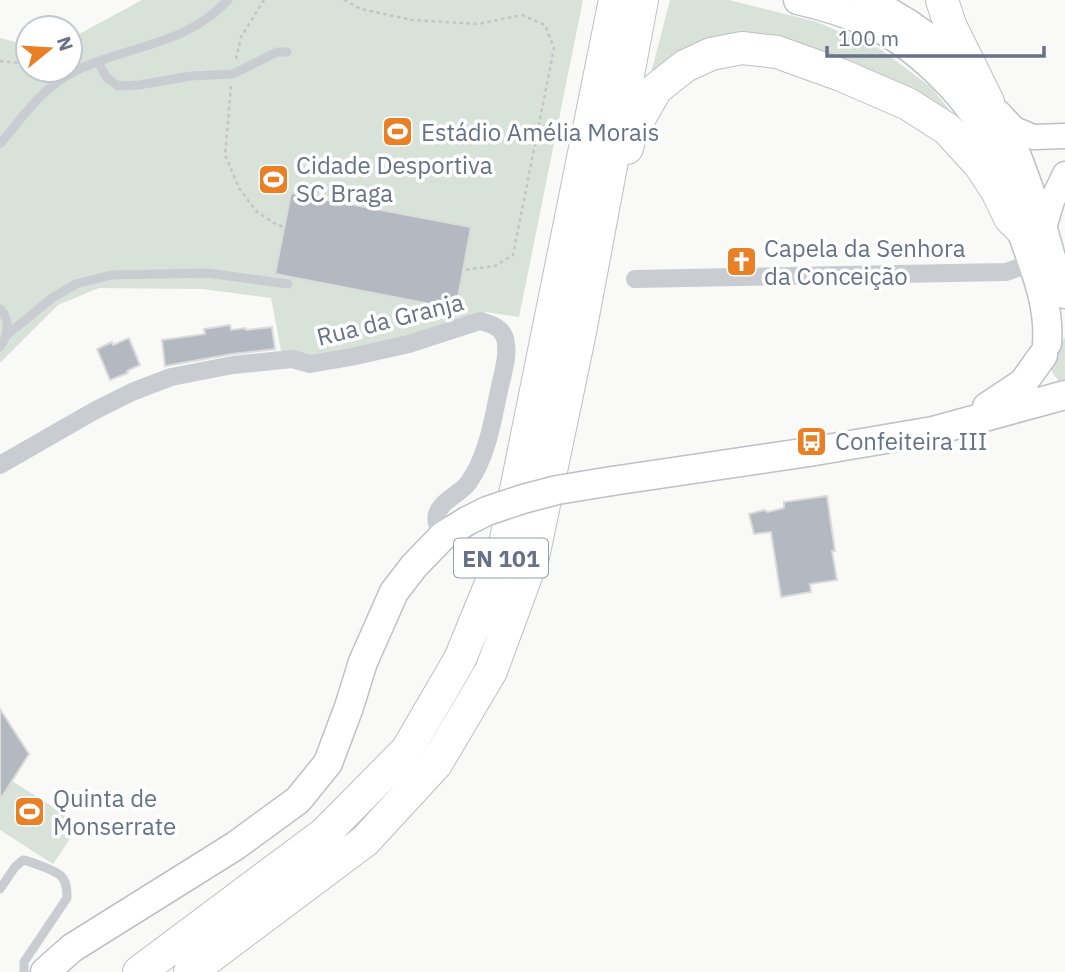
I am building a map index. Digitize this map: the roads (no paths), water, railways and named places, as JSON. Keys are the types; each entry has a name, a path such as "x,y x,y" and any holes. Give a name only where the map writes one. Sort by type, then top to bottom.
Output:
{"highway":[{"path":"942,0 950,25 988,102"},
{"name":"EN 101","path":"190,972 365,841 436,764 491,671 533,557 580,332 628,4"},
{"name":"EN 101","path":"139,972 324,833 407,750 460,659 503,554 628,4"},
{"path":"580,332 592,308 615,191 631,133 656,89 685,65 711,54 742,48 777,52 841,75 908,104 947,129 980,165 1010,218 1032,230"}],"main road":[{"path":"798,0 870,23 915,51 959,94 986,134 1032,230 1050,257 1065,294"},
{"path":"864,0 926,34 968,74 988,102 1011,144 1032,230 1032,263 1046,305 1052,342 1043,365 1046,376 1065,394"},
{"name":"EN 101","path":"957,424 1023,383 1052,342"},
{"name":"EN 101","path":"45,972 72,947 235,846 298,800 328,764 363,662 394,592 443,536 467,520 523,499 557,490 933,431 1065,394"}],"street":[{"path":"988,102 1014,129 1033,137 1065,136"},
{"path":"1032,230 1052,201 1065,174"},
{"path":"635,279 1006,272 1032,263"},
{"name":"Rua da Granja","path":"0,465 94,411 171,377 233,365 292,359 310,364 409,344 480,321 491,323 500,329 506,342 505,361 483,455 468,484 441,506 437,515 437,526 443,536"}],"lane":[{"path":"0,144 33,102 67,76 111,56 160,43 193,29 228,0"},
{"path":"98,62 107,78 118,86 139,85 191,76 233,74 277,52 287,52"},
{"path":"0,347 8,334 52,298 76,284 111,275 207,274 288,284"},
{"path":"0,309 5,314 8,334"},
{"path":"0,889 23,860 33,862 62,877 67,887 67,898 24,962 24,972"}],"place":[{"name":"Estádio Amélia Morais","path":"398,132"},
{"name":"Cidade Desportiva SC Braga","path":"273,179"},
{"name":"Capela da Senhora da Conceição","path":"741,262"},
{"name":"Confeiteira III","path":"812,441"},
{"name":"Quinta de Monserrate","path":"30,812"}]}
